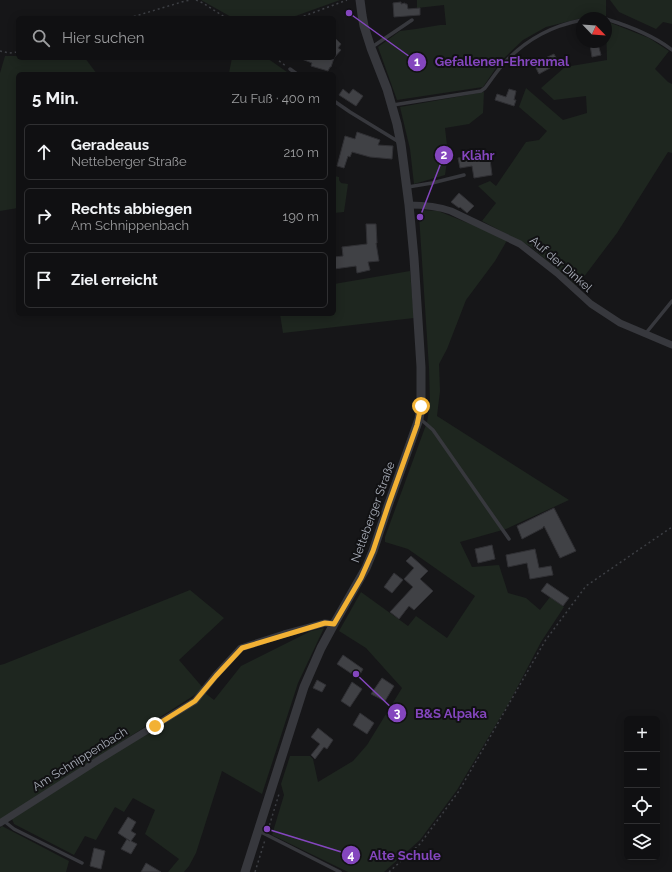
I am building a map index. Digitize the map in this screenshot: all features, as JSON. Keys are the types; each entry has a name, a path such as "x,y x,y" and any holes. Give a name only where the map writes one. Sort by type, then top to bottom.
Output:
{"street":[{"name":"Netteberger Straße","path":"245,872 304,687 318,653 361,578 373,551 419,419 421,406 421,367 409,205 401,144 387,89 371,48 362,16 360,0"},
{"name":"Auf der Dinkel","path":"409,205 431,206 446,209 520,244 557,273 591,304 620,323 672,345"},
{"name":"Am Schnippenbach","path":"2,822 97,761 195,701 242,648 325,623 334,624"}],"lane":[{"path":"371,48 412,20"},
{"path":"392,105 481,91 505,62 520,48 553,28 576,21"},
{"path":"612,21 649,35 662,42 672,50"},
{"path":"290,69 294,72"},
{"path":"336,102 401,144"},
{"path":"407,188 464,175"},
{"path":"646,333 672,301"},
{"path":"419,419 433,430 509,540"},
{"path":"2,822 82,863"},
{"path":"258,831 340,872"}],"path":[{"path":"136,16 191,0"},
{"path":"196,0 223,16"},
{"path":"304,16 347,0"},
{"path":"0,51 9,53 16,52"},
{"path":"278,60 290,69"},
{"path":"389,872 420,844 460,791 546,641 586,586 672,527"}],"shaded area":[{"path":"201,0 340,0 296,16 229,16"},
{"path":"417,0 606,0 606,12 576,12 576,20 546,27 523,40 500,62 483,87 397,100 378,47 400,31 446,25 444,5 417,8"},
{"path":"610,0 672,0 672,24 663,22 656,29 619,12"},
{"path":"612,23 649,38 669,51 655,69 672,84 672,153 668,152 617,233 577,286 531,247 482,221 496,203 478,186 490,181 496,186 526,142 539,140 547,131 519,107 526,88 563,120 587,113 586,96 554,100 541,88 565,67 607,60 607,48 612,48"},
{"path":"5,56 16,56 16,60 86,60 96,72 16,72 16,208 0,211 0,73"},
{"path":"232,60 270,60 287,72 229,72"},
{"path":"484,92 483,113 469,124 445,128 448,154 445,175 414,184 410,149 400,107"},
{"path":"336,176 339,177 341,183 348,184 344,212 336,213"},
{"path":"422,210 438,211 509,237 495,261 466,300 447,349 439,364 440,391 437,416 569,500 506,529 460,542 472,567 499,565 508,593 526,598 540,610 550,597 564,607 541,642 510,701 457,790 420,840 384,872 348,872 272,835 284,795 281,784 290,756 310,756 313,759 318,782 353,761 367,745 402,688 366,648 339,631 361,592 408,626 416,616 447,638 475,596 408,549 385,542 385,537 427,422 430,404 419,215 423,214"},
{"path":"410,271 414,318 283,333 280,316 336,316 336,284"},
{"path":"190,590 224,618 179,660 204,689 0,820 0,665"},
{"path":"324,628 298,683 262,794 222,771 196,853 184,872 168,872 179,859 145,834 155,810 133,798 124,812 115,807 96,840 85,836 74,855 14,824 12,819 205,693 214,700 241,666 311,631"},
{"path":"2,826 69,861 66,872 0,872 0,828"}],"building":[{"path":"401,2 401,4 407,4 408,9 420,8 420,15 394,17 393,3"},
{"path":"336,39 341,44 338,48 341,50 336,56"},
{"path":"590,48 599,48 601,55 592,57"},
{"path":"554,54 559,63 539,74 533,62 540,58 541,60"},
{"path":"304,60 333,60 328,71 311,66 312,63"},
{"path":"343,89 349,94 353,89 363,96 356,106 339,95"},
{"path":"509,89 516,91 514,106 495,100 497,94 506,97"},
{"path":"357,132 380,140 378,145 393,146 392,159 370,157 352,152 350,157 348,156 344,168 337,166 345,136 355,139"},
{"path":"481,154 482,160 490,159 492,175 474,178 472,166 460,168 458,158"},
{"path":"459,193 474,206 467,213 451,202"},
{"path":"366,224 376,224 376,243 379,261 368,262 370,270 357,273 356,266 336,269 336,257 343,256 342,247 367,244"},
{"path":"554,508 576,551 560,558 544,526 543,528 522,539 517,526"},
{"path":"492,545 495,559 478,563 475,549"},
{"path":"535,549 539,568 551,566 553,575 530,579 527,563 508,567 506,555"},
{"path":"411,556 428,571 420,579 433,591 414,610 409,606 399,619 390,612 413,587 404,579 414,568 406,561"},
{"path":"394,573 403,580 392,593 384,587"},
{"path":"547,583 569,598 563,606 541,591"},
{"path":"343,655 363,669 358,678 337,664"},
{"path":"382,678 394,686 385,701 371,694"},
{"path":"317,680 326,685 322,692 313,688"},
{"path":"352,682 362,689 350,707 341,701"},
{"path":"360,713 374,723 367,734 353,725"},
{"path":"318,728 333,740 327,749 324,747 315,759 311,755 320,744 311,737"},
{"path":"128,817 136,822 131,831 136,834 131,841 137,844 131,854 121,849 127,839 118,833"},
{"path":"94,848 105,851 101,869 90,866"},
{"path":"146,863 161,872 141,872"}],"place":[{"name":"Gefallenen-Ehrenmal","path":"349,13"},
{"name":"Klähr","path":"420,217"},
{"name":"B&S Alpaka","path":"356,674"},
{"name":"Alte Schule","path":"267,829"}],"route":[{"path":"155,726 195,701 242,648 284,634 325,623 334,624 361,578 373,551 419,419 421,406"}]}
